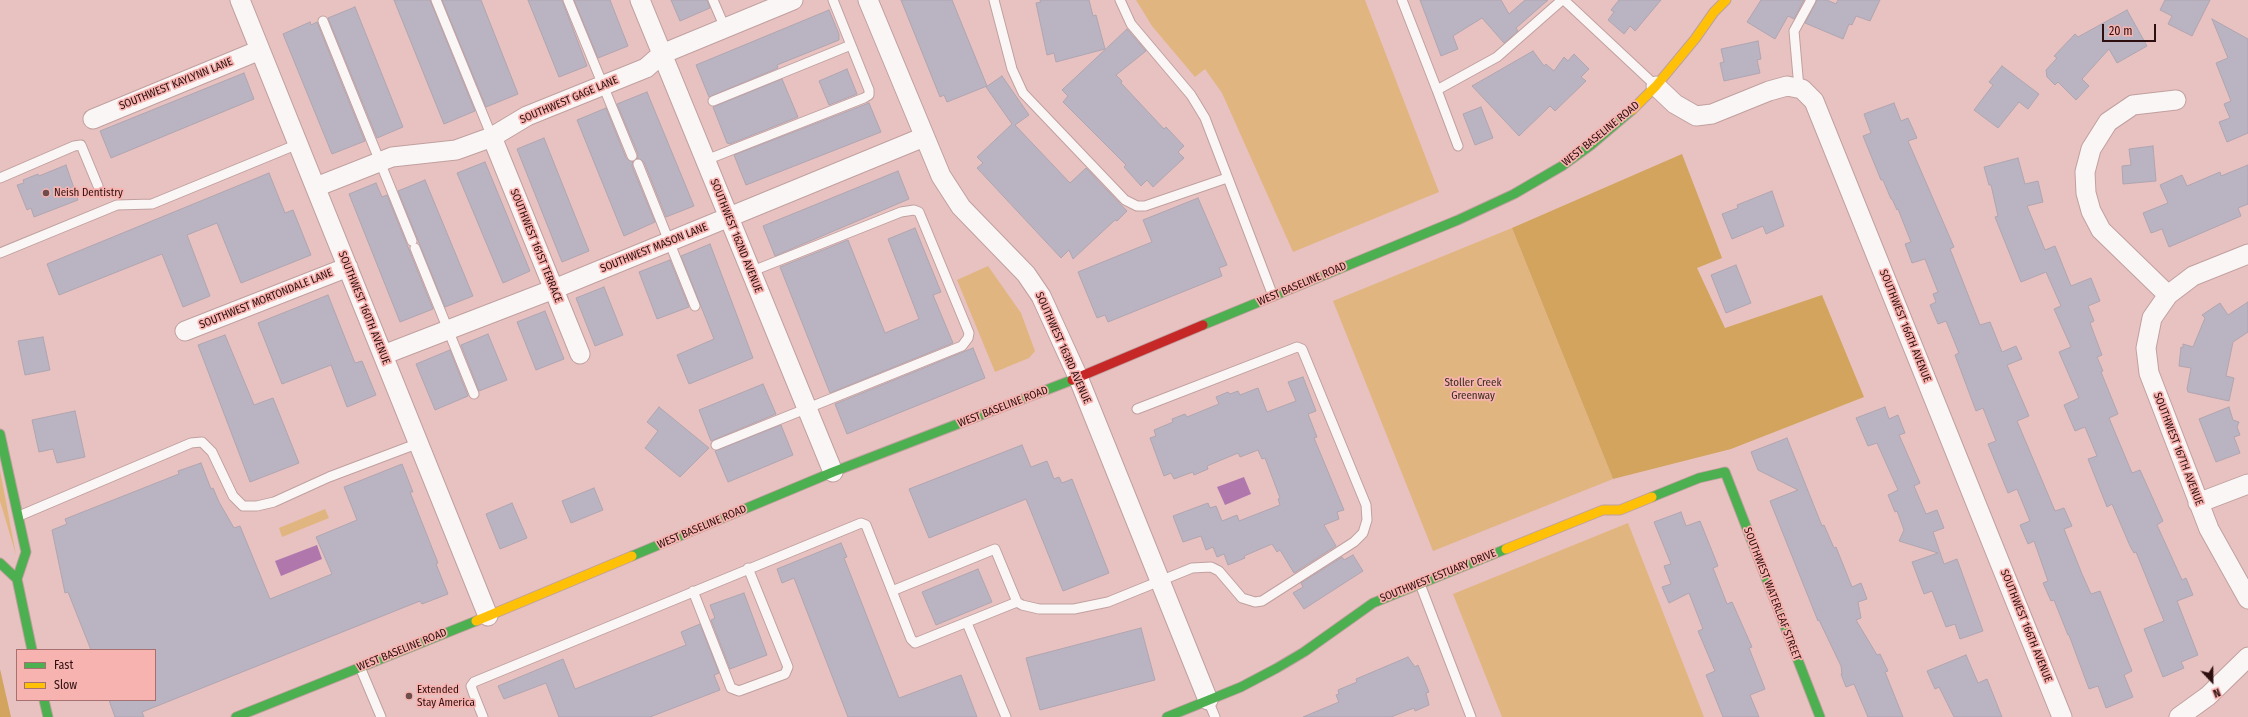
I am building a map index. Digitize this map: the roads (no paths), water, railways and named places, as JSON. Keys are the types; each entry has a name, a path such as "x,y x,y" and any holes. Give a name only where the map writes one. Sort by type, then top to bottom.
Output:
{"street":[{"name":"SOUTHWEST 160TH AVENUE","path":"240,0 488,616"},
{"name":"SOUTHWEST 162ND AVENUE","path":"640,0 833,472"},
{"name":"SOUTHWEST GAGE LANE","path":"316,187 380,161 412,154 456,150 492,137 527,116 646,68 662,54 793,0"},
{"name":"SOUTHWEST 163RD AVENUE","path":"868,0 941,176 961,207 1026,274 1041,296 1078,378 1211,709"},
{"name":"WEST BASELINE ROAD","path":"1714,12 1716,0"},
{"name":"WEST BASELINE ROAD","path":"236,717 488,616 833,472 1078,378 1458,220 1520,190 1562,166 1591,145 1638,105 1656,86 1714,12 1726,0"},
{"name":"SOUTHWEST KAYLYNN LANE","path":"93,119 260,50"},
{"path":"1656,86 1687,112 1703,116 1721,111 1778,88 1799,88"},
{"name":"SOUTHWEST 166TH AVENUE","path":"1799,88 1809,94 1814,101 2062,717"},
{"path":"2168,295 2101,230 2091,211 2085,172 2090,149 2108,122 2133,105 2176,100"},
{"name":"SOUTHWEST 161ST TERRACE","path":"492,137 580,354"},
{"name":"SOUTHWEST MASON LANE","path":"383,356 554,289 924,137"},
{"name":"SOUTHWEST 167TH AVENUE","path":"2248,254 2193,276 2168,295 2152,318 2146,348 2149,374 2198,503 2209,529 2248,599"},
{"name":"SOUTHWEST MORTONDALE LANE","path":"185,332 348,267"},
{"path":"0,434 26,552 17,579 32,649"},
{"name":"SOUTHWEST ESTUARY DRIVE","path":"1167,717 1211,709 1304,652 1373,603 1419,583 1603,510 1620,510 1699,478 1725,472"},
{"name":"SOUTHWEST WATERLEAF STREET","path":"1725,472 1820,717"},
{"path":"2198,503 2248,484"},
{"path":"0,563 17,579"},
{"path":"2179,717 2208,696 2248,657"},
{"path":"44,701 48,717"}],"lane":[{"path":"436,0 492,137"},
{"path":"568,0 632,156"},
{"path":"713,0 725,28"},
{"path":"706,160 869,95 869,90 833,0"},
{"path":"994,0 1012,69 1023,92 1125,200 1137,206 1145,206 1227,178"},
{"path":"1120,0 1131,24 1191,95 1205,118 1273,296"},
{"path":"1402,0 1458,146"},
{"path":"1437,90 1497,56 1563,0 1656,86"},
{"path":"1799,88 1794,31 1811,0"},
{"path":"323,21 474,394"},
{"path":"713,101 851,45"},
{"path":"0,253 117,206 152,204 298,144"},
{"path":"0,178 74,146 81,145 98,186"},
{"path":"638,164 695,306"},
{"path":"716,445 962,346 966,343 969,333 919,212 914,210 900,212 750,272"},
{"path":"892,591 995,550 1017,602 1022,605 1039,609 1074,609 1108,602 1192,568 1211,568 1224,575 1242,598 1255,602 1262,600 1359,538 1367,520 1368,511 1302,349 1292,349 1137,409"},
{"path":"18,516 191,443 202,442 212,452 233,496 243,506 257,506 274,502 329,477 419,443"},
{"path":"483,717 471,686 474,682 748,568 864,522 911,639 915,643 1017,602"},
{"path":"693,591 731,688 739,691 785,674 788,667 748,568"},
{"path":"1419,583 1471,717"},
{"path":"967,623 1006,717"},
{"path":"360,667 381,717"}],"place":[{"name":"Neish Dentistry","path":"46,193"},
{"name":"Extended Stay America","path":"409,696"}],"park label":[{"name":"Stoller Creek Greenway","path":"1473,389"}]}
